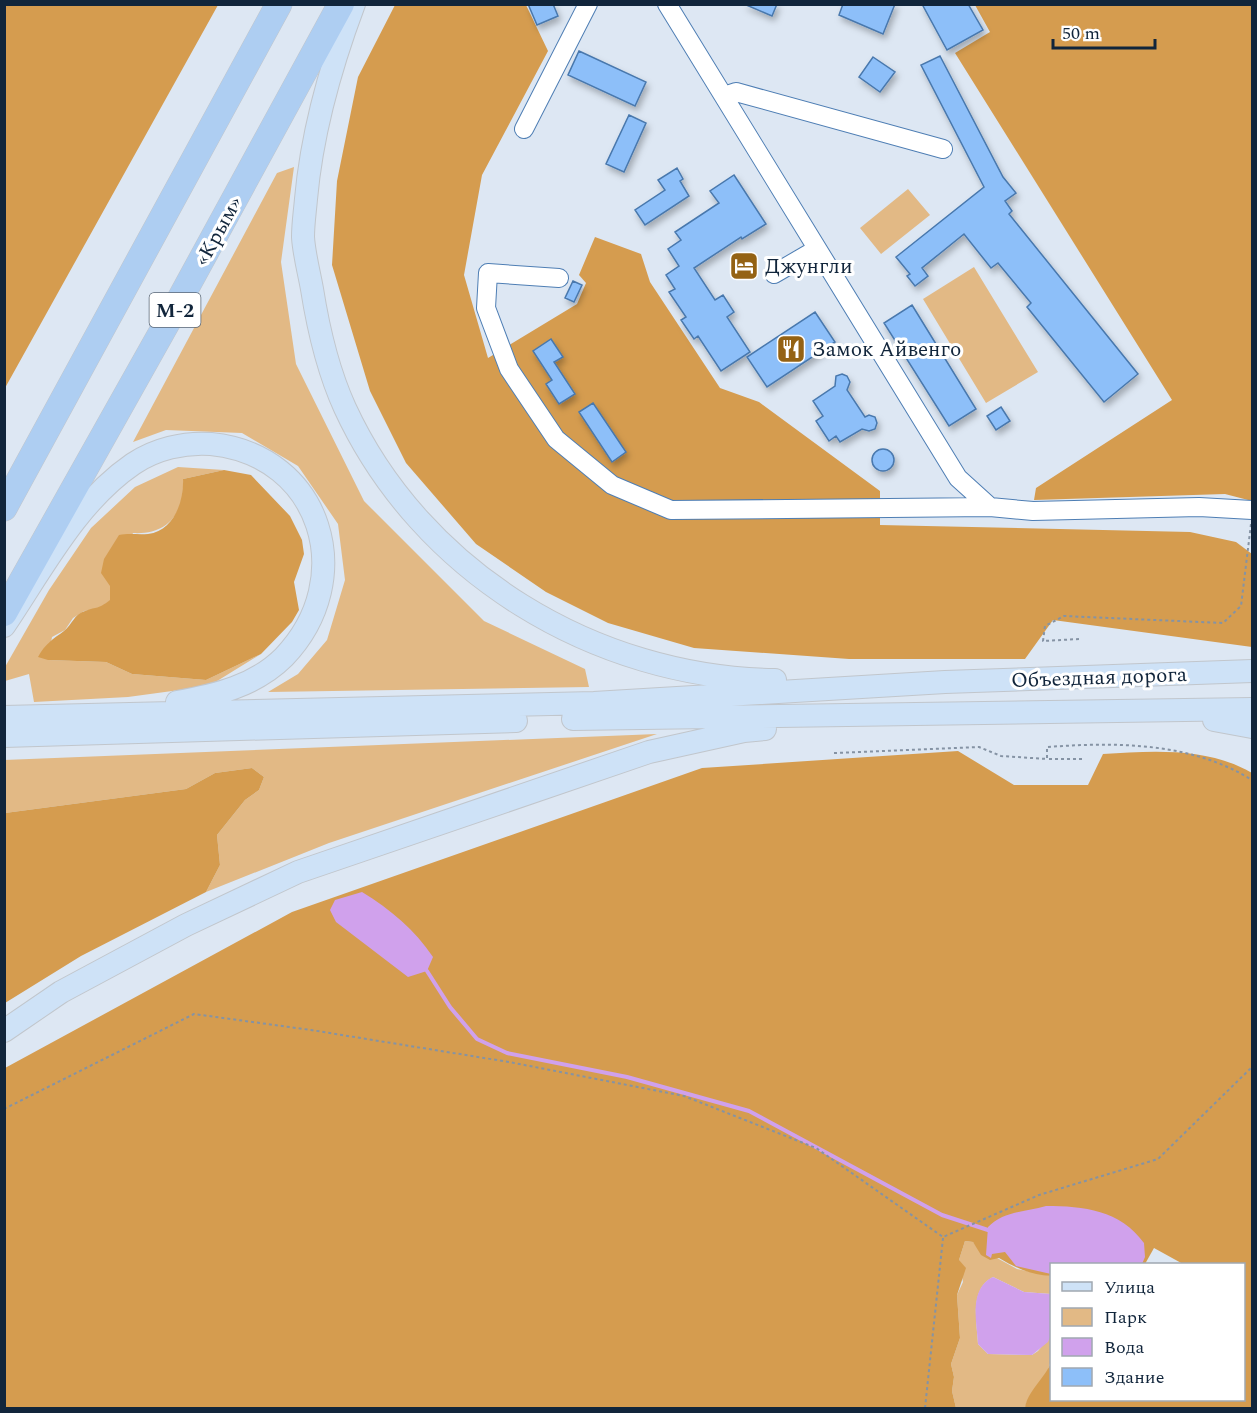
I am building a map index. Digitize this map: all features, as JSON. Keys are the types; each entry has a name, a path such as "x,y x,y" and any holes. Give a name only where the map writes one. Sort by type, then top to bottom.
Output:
{"highway":[{"name":"М-2","path":"4,507 279,4"},
{"name":"«Крым»","path":"4,613 168,321 341,4"}],"main road":[{"path":"354,4 331,66 309,160 303,237 318,322 345,408 388,482 442,544 488,582 532,613 623,655 691,672 760,680 945,682"},
{"path":"4,626 77,517 108,483 135,462 166,448 196,443 231,446 260,458 286,475 309,506 322,540 325,573 318,604 302,635 282,658 255,679 218,695 109,715 10,726"},
{"name":"Объездная дорога","path":"945,682 1252,671"},
{"path":"109,715 594,703 945,682"},
{"name":"Объездная дорога","path":"945,715 1252,708"},
{"path":"1084,712 1220,720 1252,727"},
{"path":"10,726 945,715"},
{"path":"4,1031 71,986 186,925 298,872 649,752 744,731 945,715"}],"lane":[{"path":"524,129 588,4"},
{"path":"667,4 817,249 857,309 958,478 990,507"},
{"path":"724,96 736,92 943,149"},
{"path":"774,274 817,249"},
{"path":"559,278 488,273 486,308 509,369 556,439 612,485 671,510 990,507 1033,511 1198,507 1252,516"}],"path":[{"path":"1079,639 1043,640 1045,626 1064,616 1223,623 1241,606 1252,516"},
{"path":"1047,759 1047,747 1102,743 1175,749 1240,773 1252,780"},
{"path":"834,753 979,747 1001,756 1082,759"},
{"path":"4,1109 194,1014 510,1062 684,1096 816,1148 943,1237"},
{"path":"943,1237 1039,1195 1158,1159 1252,1067"},
{"path":"925,1408 943,1237"}],"green space":[{"path":"294,167 281,262 296,364 364,501 484,621 585,669 589,687 268,692 298,674 327,640 345,580 338,524 298,466 242,433 166,430 133,442 277,173"},
{"path":"908,189 930,215 881,254 860,228"},
{"path":"974,267 1038,372 986,403 923,299"},
{"path":"178,467 224,470 183,479 181,502 172,520 156,530 133,533 110,586 111,600 99,609 84,611 73,618 65,630 52,637 48,660 106,662 132,674 206,680 261,654 209,686 128,697 34,702 29,674 5,681 5,667 49,590 91,528 135,487"},
{"path":"657,734 329,843 206,892 220,865 217,835 245,800 259,790 264,777 252,768 215,773 186,789 5,813 4,760"},
{"path":"965,1241 973,1242 977,1247 1017,1269 1050,1276 1050,1294 1024,1292 993,1277 985,1282 977,1298 978,1344 988,1354 1032,1355 1050,1336 1048,1369 1028,1399 1025,1408 956,1408 952,1391 954,1377 951,1364 960,1338 957,1295 963,1282 959,1260"}],"shaded area":[{"path":"4,5 218,5 5,388"},
{"path":"395,5 526,5 548,51 482,175 464,275 488,358 577,304 586,283 579,275 595,237 641,254 650,282 720,388 759,402 880,491 880,525 1190,532 1236,542 1252,554 1252,647 1053,620 1025,659 849,659 694,648 608,623 546,592 476,544 406,463 370,391 332,265 337,181 358,77"},
{"path":"975,5 1252,5 1252,501 1225,494 1034,500 1036,488 1172,400 955,53 990,32"},
{"path":"224,470 251,475 290,516 302,540 304,554 294,582 299,610 292,622 261,654 206,680 132,674 106,662 48,660 38,657 46,645 67,629 78,615 100,607 110,600 110,586 101,573 104,559 119,535 157,532 165,527 176,514 182,496 183,479"},
{"path":"958,751 1014,785 1088,785 1103,754 1161,752 1217,759 1252,773 1252,1408 1025,1408 1029,1396 1050,1365 1050,1401 1245,1401 1245,1263 1181,1263 1154,1248 1146,1263 1050,1263 1050,1276 1024,1270 999,1258 990,1260 981,1255 973,1242 965,1241 959,1260 966,1268 957,1295 960,1338 951,1364 954,1377 952,1391 956,1408 5,1408 5,1068 292,912 702,768"},
{"path":"252,768 264,777 259,790 245,800 217,835 220,865 206,892 81,956 5,1003 5,813 186,789 215,773"}],"water":[{"path":"362,892 401,921 426,947 433,957 427,971 408,977 336,922 330,910 335,900"},
{"path":"1046,1206 1074,1207 1100,1212 1124,1223 1134,1232 1144,1243 1145,1257 1142,1263 1050,1263 1050,1274 1016,1266 1005,1252 992,1254 991,1258 986,1255 988,1227 1008,1215"},
{"path":"993,1277 1024,1292 1050,1294 1050,1337 1048,1342 1032,1355 988,1354 978,1344 976,1317 977,1298 985,1282"}],"building":[{"path":"528,4 553,4 558,16 537,25"},
{"path":"744,4 777,4 772,16"},
{"path":"843,4 895,4 883,34 839,15"},
{"path":"922,4 968,4 983,30 947,50"},
{"path":"579,51 646,82 635,106 568,75"},
{"path":"940,56 1003,177 1016,193 1005,201 1012,211 1009,214 1138,374 1104,402 1027,307 1031,303 998,263 991,268 964,234 922,268 928,276 915,286 907,276 910,274 896,257 984,187 921,65"},
{"path":"873,57 895,72 880,92 859,77"},
{"path":"629,115 646,123 624,172 606,164"},
{"path":"677,168 683,179 680,181 689,196 645,225 635,210 665,190 658,180"},
{"path":"734,175 766,224 742,239 741,237 694,268 715,300 723,295 734,312 727,317 750,352 721,371 698,336 694,339 681,320 686,317 669,292 675,289 666,275 679,266 668,249 681,240 675,232 719,203 710,191"},
{"path":"573,281 582,285 574,302 565,298"},
{"path":"912,305 976,409 949,426 884,323"},
{"name":"Замок Айвенго","path":"815,312 835,342 767,387 747,357"},
{"path":"551,339 563,357 554,362 575,394 559,404 546,384 552,380 533,351"},
{"path":"842,374 847,376 850,382 847,390 865,417 869,415 875,417 877,423 875,429 869,431 862,429 840,442 836,436 829,441 816,421 823,416 813,401 835,386 836,376"},
{"path":"593,403 626,452 612,462 579,412"},
{"path":"1001,407 1010,421 996,430 987,416"},
{"path":"883,449 891,452 894,460 891,468 883,471 875,468 872,460 875,452"}],"waterway":[{"path":"427,971 450,1007 477,1039 507,1053 627,1077 749,1111 942,1215 988,1230"}],"place":[{"name":"Джунгли","path":"744,266"},
{"name":"Замок Айвенго","path":"791,349"}]}
